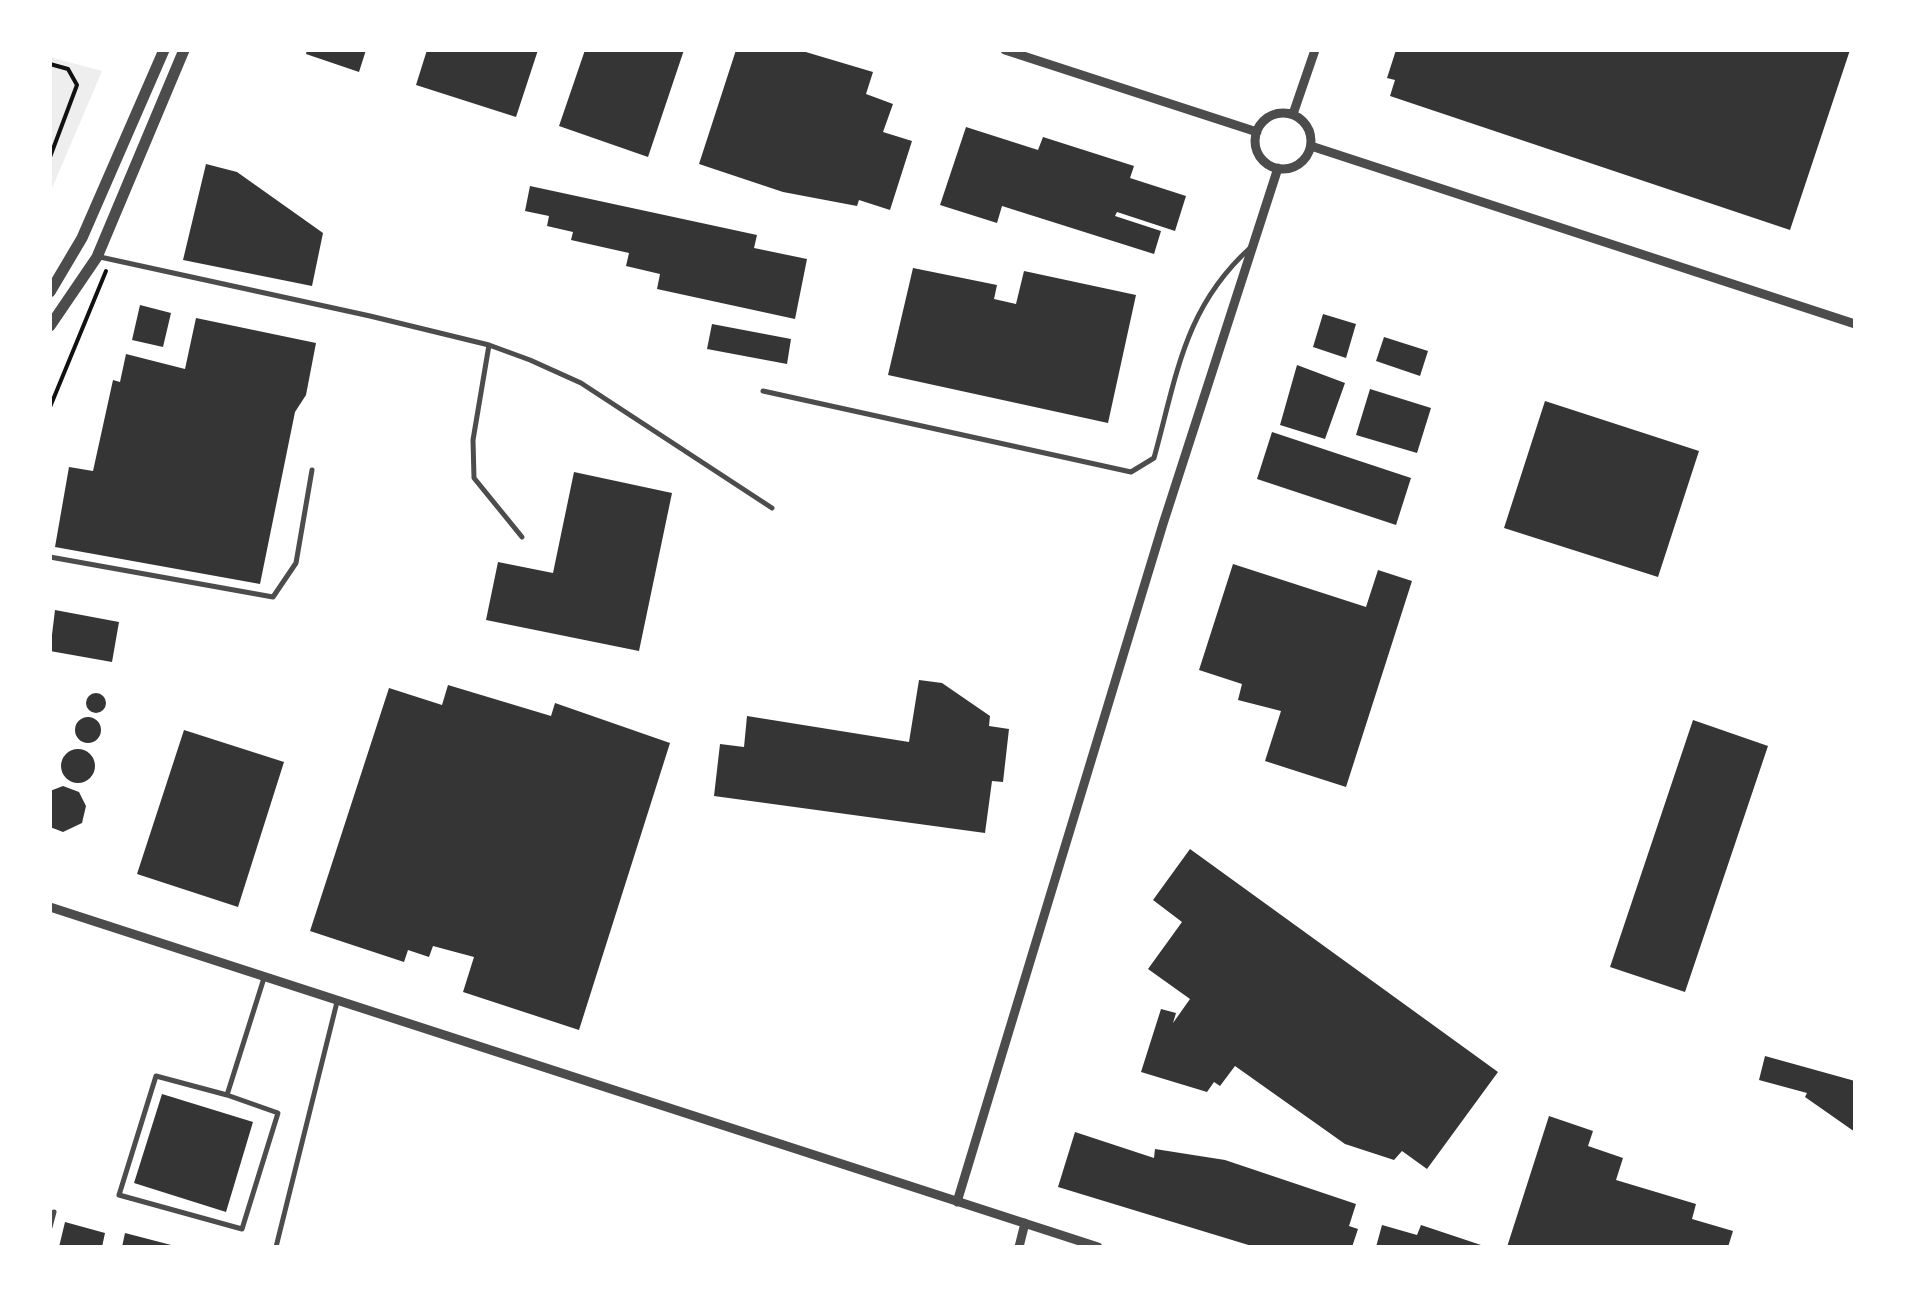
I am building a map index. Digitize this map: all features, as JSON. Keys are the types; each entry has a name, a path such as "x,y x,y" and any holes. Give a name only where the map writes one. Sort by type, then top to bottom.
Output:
{"street":[{"path":"50,292 82,238 164,50"},
{"path":"50,326 96,257 184,50"},
{"path":"1005,50 1257,132"},
{"path":"1293,114 1315,50"},
{"path":"1275,114 1293,114 1310,130 1311,146 1302,162 1278,168 1257,150 1257,132 1275,114"},
{"path":"1311,146 1855,324"},
{"path":"957,1202 1163,524 1278,168"},
{"path":"50,907 1098,1247"},
{"path":"1019,1247 1025,1223"}],"lane":[{"path":"763,391 1131,472 1154,458 1185,344 1205,299 1219,277 1252,246"},
{"path":"96,257 488,344 580,383 772,508"},
{"path":"488,344 472,440 474,478 522,537"},
{"path":"50,557 273,597 296,563 312,470"},
{"path":"227,1095 265,975"},
{"path":"276,1247 338,999"},
{"path":"156,1076 227,1095 278,1113 242,1229 120,1195 156,1076"},
{"path":"50,1227 54,1212"}],"path":[{"path":"50,64 68,69 77,85 50,157"}],"shaded area":[{"path":"50,57 102,71 50,193"}],"building":[{"path":"307,50 366,50 359,72 306,54"},
{"path":"427,50 538,50 516,117 416,85"},
{"path":"585,50 684,50 648,157 559,126"},
{"path":"736,50 799,50 873,72 866,94 893,104 883,132 912,141 890,210 859,200 857,206 783,192 699,164"},
{"path":"1396,50 1850,50 1790,230 1390,96 1395,80 1387,78"},
{"path":"966,127 1038,150 1043,137 1134,166 1130,178 1186,196 1175,231 1117,212 1115,216 1161,231 1154,254 1002,206 997,223 940,205"},
{"path":"206,164 237,172 323,233 312,286 183,260"},
{"path":"530,186 757,235 754,248 807,259 795,319 657,289 660,274 626,266 629,253 571,240 573,232 547,226 549,216 525,211"},
{"path":"913,268 997,285 994,299 1016,304 1024,271 1136,295 1108,423 888,375"},
{"path":"140,305 171,313 163,347 132,340"},
{"path":"1323,314 1356,324 1346,358 1313,347"},
{"path":"196,318 316,343 306,395 295,412 260,584 55,547 69,467 93,471 113,380 120,382 126,354 185,369"},
{"path":"712,324 791,339 787,364 707,349"},
{"path":"1384,337 1428,351 1420,376 1376,361"},
{"path":"1297,365 1345,383 1325,439 1280,425"},
{"path":"1370,389 1431,408 1417,453 1356,435"},
{"path":"1545,401 1699,451 1658,577 1504,528"},
{"path":"1272,432 1411,478 1396,525 1257,479"},
{"path":"574,472 672,493 639,651 486,620 498,562 553,573"},
{"path":"1233,564 1366,607 1378,570 1412,581 1346,787 1265,761 1281,711 1238,700 1242,684 1199,670"},
{"path":"55,610 119,622 112,662 50,651"},
{"path":"919,680 942,683 990,716 989,726 1009,729 1003,782 992,781 985,833 714,796 720,744 744,747 747,716 909,742"},
{"path":"448,685 551,716 555,703 670,743 579,1030 463,992 474,957 433,946 429,957 408,950 404,962 310,931 389,688 442,705"},
{"path":"96,693 106,703 96,713 86,703"},
{"path":"88,717 97,721 101,730 97,739 88,743 79,739 75,730 79,721"},
{"path":"1693,720 1768,746 1685,992 1610,967"},
{"path":"184,730 284,762 238,907 137,874"},
{"path":"78,749 90,754 95,766 90,778 78,783 66,778 61,766 66,754"},
{"path":"63,786 79,792 86,806 82,823 63,832 50,827 50,791"},
{"path":"1190,849 1498,1072 1427,1169 1402,1151 1394,1160 1345,1144 1235,1066 1220,1086 1214,1082 1207,1092 1141,1072 1161,1009 1176,1013 1173,1023 1190,999 1148,969 1182,922 1153,900"},
{"path":"1765,1056 1855,1081 1855,1132 1805,1097 1807,1093 1759,1080"},
{"path":"162,1094 253,1122 226,1212 134,1183"},
{"path":"1549,1116 1593,1131 1588,1146 1623,1158 1616,1180 1696,1204 1692,1219 1733,1231 1728,1247 1507,1247"},
{"path":"1075,1132 1154,1158 1155,1149 1225,1160 1356,1204 1349,1226 1358,1229 1352,1247 1255,1247 1058,1187"},
{"path":"65,1222 105,1233 102,1247 59,1247"},
{"path":"1382,1225 1417,1235 1421,1225 1487,1247 1376,1247"},
{"path":"125,1233 175,1246 175,1247 122,1247"}]}
